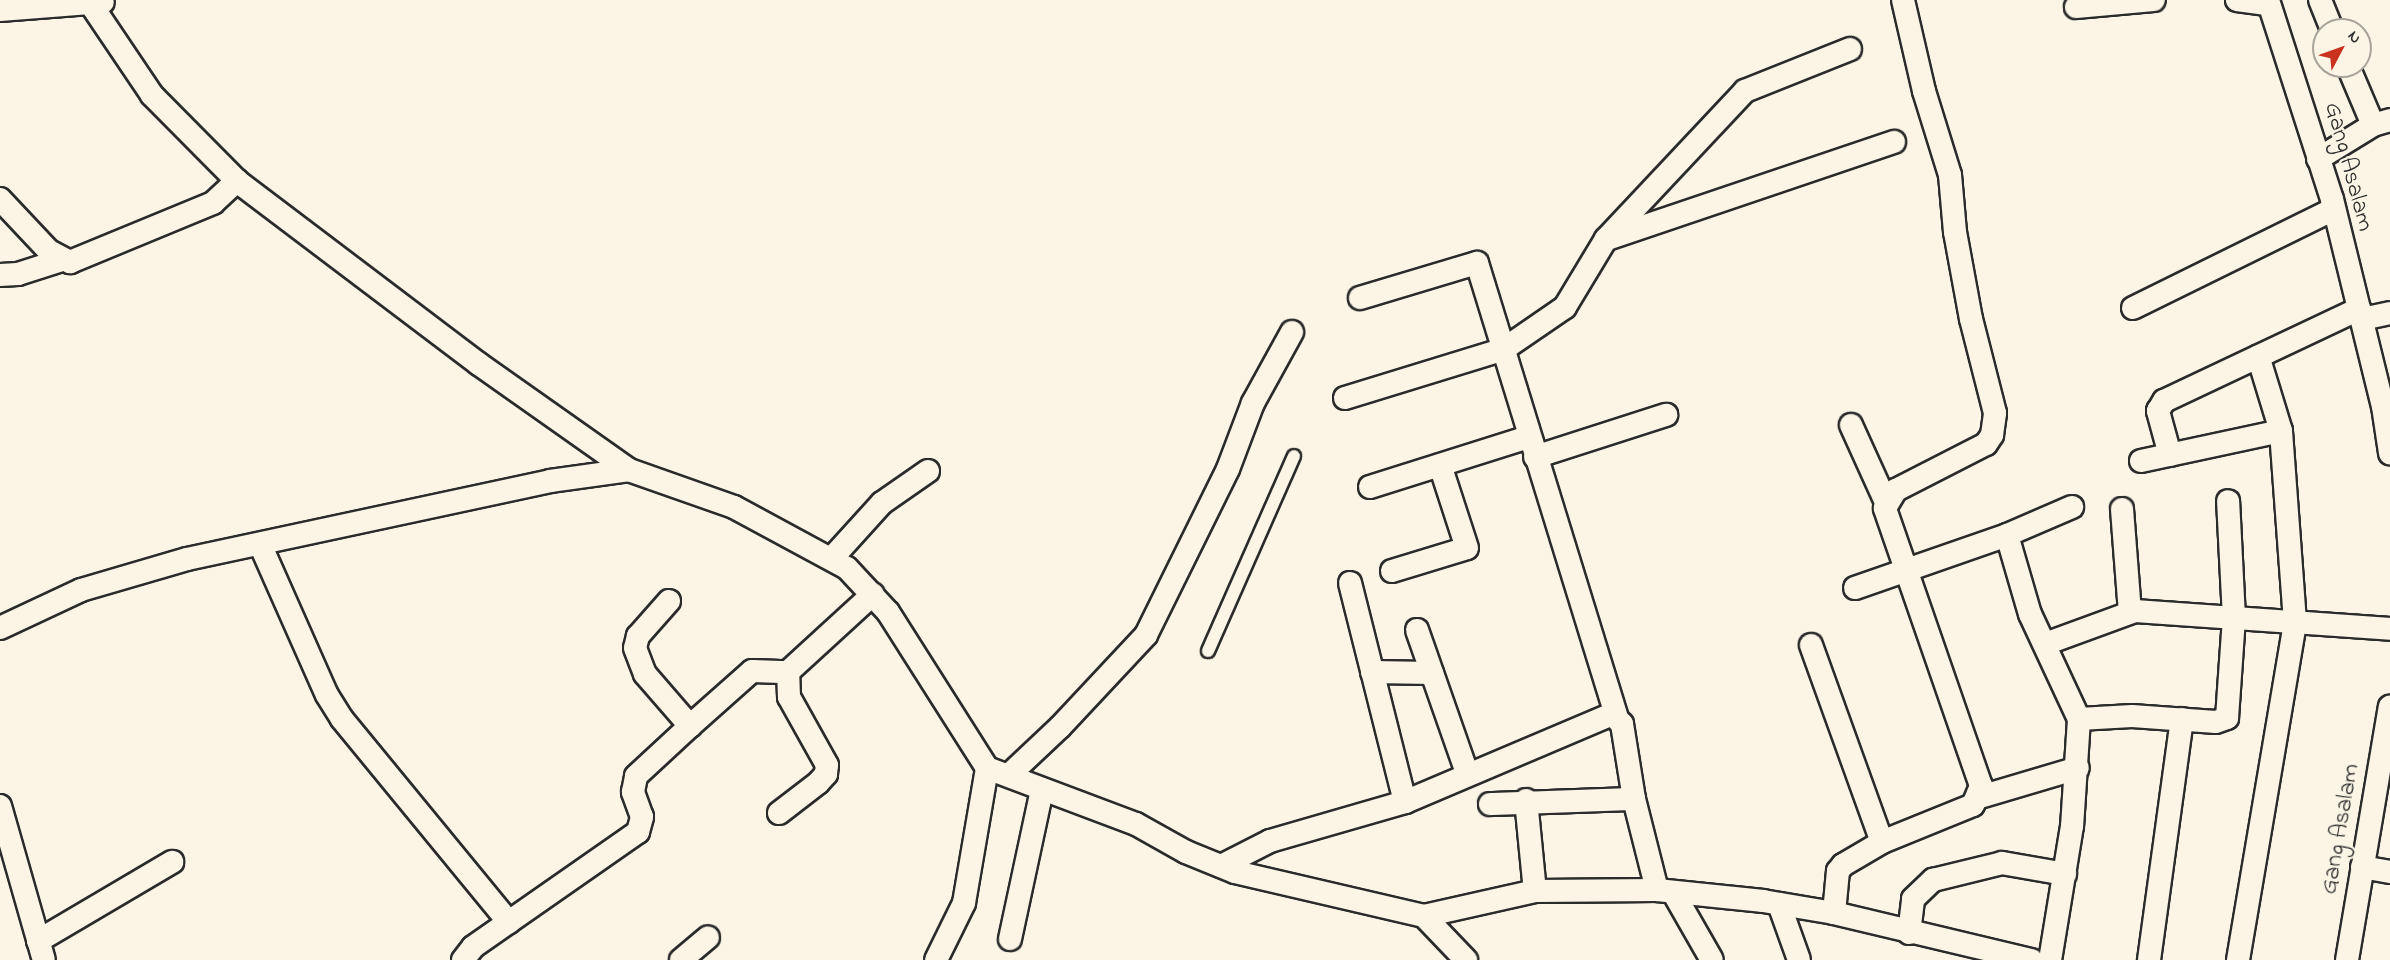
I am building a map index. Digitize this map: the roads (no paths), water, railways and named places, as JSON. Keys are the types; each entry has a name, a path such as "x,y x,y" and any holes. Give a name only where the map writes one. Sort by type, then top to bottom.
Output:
{"street":[{"path":"1886,502 1896,490 1986,444 1992,435 1995,413 1971,320 1955,232 1950,175 1924,91 1903,0"},
{"path":"2076,7 2109,1 2154,0"},
{"path":"2237,0 2267,2"},
{"path":"2320,0 2327,18"},
{"path":"0,10 96,2 152,95 237,181 479,364 629,470 734,507 833,557 873,594 987,768 1136,824 1221,866 1424,916 1535,891 1665,891 1779,904 1834,913 1909,933 2031,960"},
{"name":"Gang Asalam","path":"2267,2 2313,132 2318,159 2360,314 2389,441"},
{"path":"1345,398 1504,349 1564,307 1606,239 1745,91 1850,49"},
{"path":"2318,159 2381,123 2355,78"},
{"path":"1606,239 1894,142"},
{"path":"0,275 18,274 62,260 78,260 206,206 237,181"},
{"path":"0,199 62,260"},
{"path":"2133,308 2332,210"},
{"path":"1360,298 1477,263 1616,715 1629,760 1634,799 1665,891 1712,960"},
{"path":"2170,455 2158,411 2161,404 2258,356 2360,314 2390,313"},
{"path":"1009,775 1060,727 1146,635 1228,468 1253,403 1292,332"},
{"path":"2238,960 2295,622 2281,431 2258,356"},
{"path":"1370,487 1440,465 1532,447 1666,415"},
{"path":"1851,425 1886,502 1885,514 1980,776 1980,796"},
{"path":"2141,461 2281,431"},
{"path":"1392,571 1467,548 1440,465"},
{"path":"0,628 81,590 187,559 550,480 629,470"},
{"path":"833,557 882,503 928,471"},
{"path":"2079,719 2182,719 2216,722 2228,716 2234,618 2228,501"},
{"path":"1855,588 2007,535 2072,507"},
{"path":"2122,509 2130,612"},
{"path":"2007,535 2030,614 2046,644 2079,719 2078,768 2065,874 2050,960"},
{"path":"260,544 327,695 342,719 509,922"},
{"path":"1350,583 1405,802"},
{"path":"464,960 473,947 638,832 642,817 633,792 636,776 690,726 752,671 788,672 873,594"},
{"path":"669,601 638,636 634,648 645,674 690,726"},
{"path":"2046,644 2130,612 2390,629"},
{"path":"1417,630 1467,773"},
{"path":"1811,645 1882,842"},
{"path":"779,813 818,783 826,774 827,765 789,698 788,672"},
{"path":"1372,672 1432,673"},
{"name":"Gang Asalam","path":"2347,960 2390,707"},
{"path":"1221,866 1270,841 1405,802 1467,773 1607,715 1616,715"},
{"path":"2149,960 2182,719"},
{"path":"936,960 964,903 987,768"},
{"path":"1834,913 1839,868 1882,842 1960,812 1980,796 2078,768"},
{"path":"1010,939 1042,790"},
{"path":"1490,804 1526,800 1634,799"},
{"path":"1526,800 1535,891"},
{"path":"0,806 41,951 172,862"},
{"path":"1909,933 1913,899 1933,880 2002,863 2065,874"},
{"path":"2362,867 2390,872"},
{"path":"1779,904 1799,960"},
{"path":"1424,916 1466,960"},
{"path":"681,960 708,937"}],"lane":[{"path":"1208,651 1294,456"}]}
